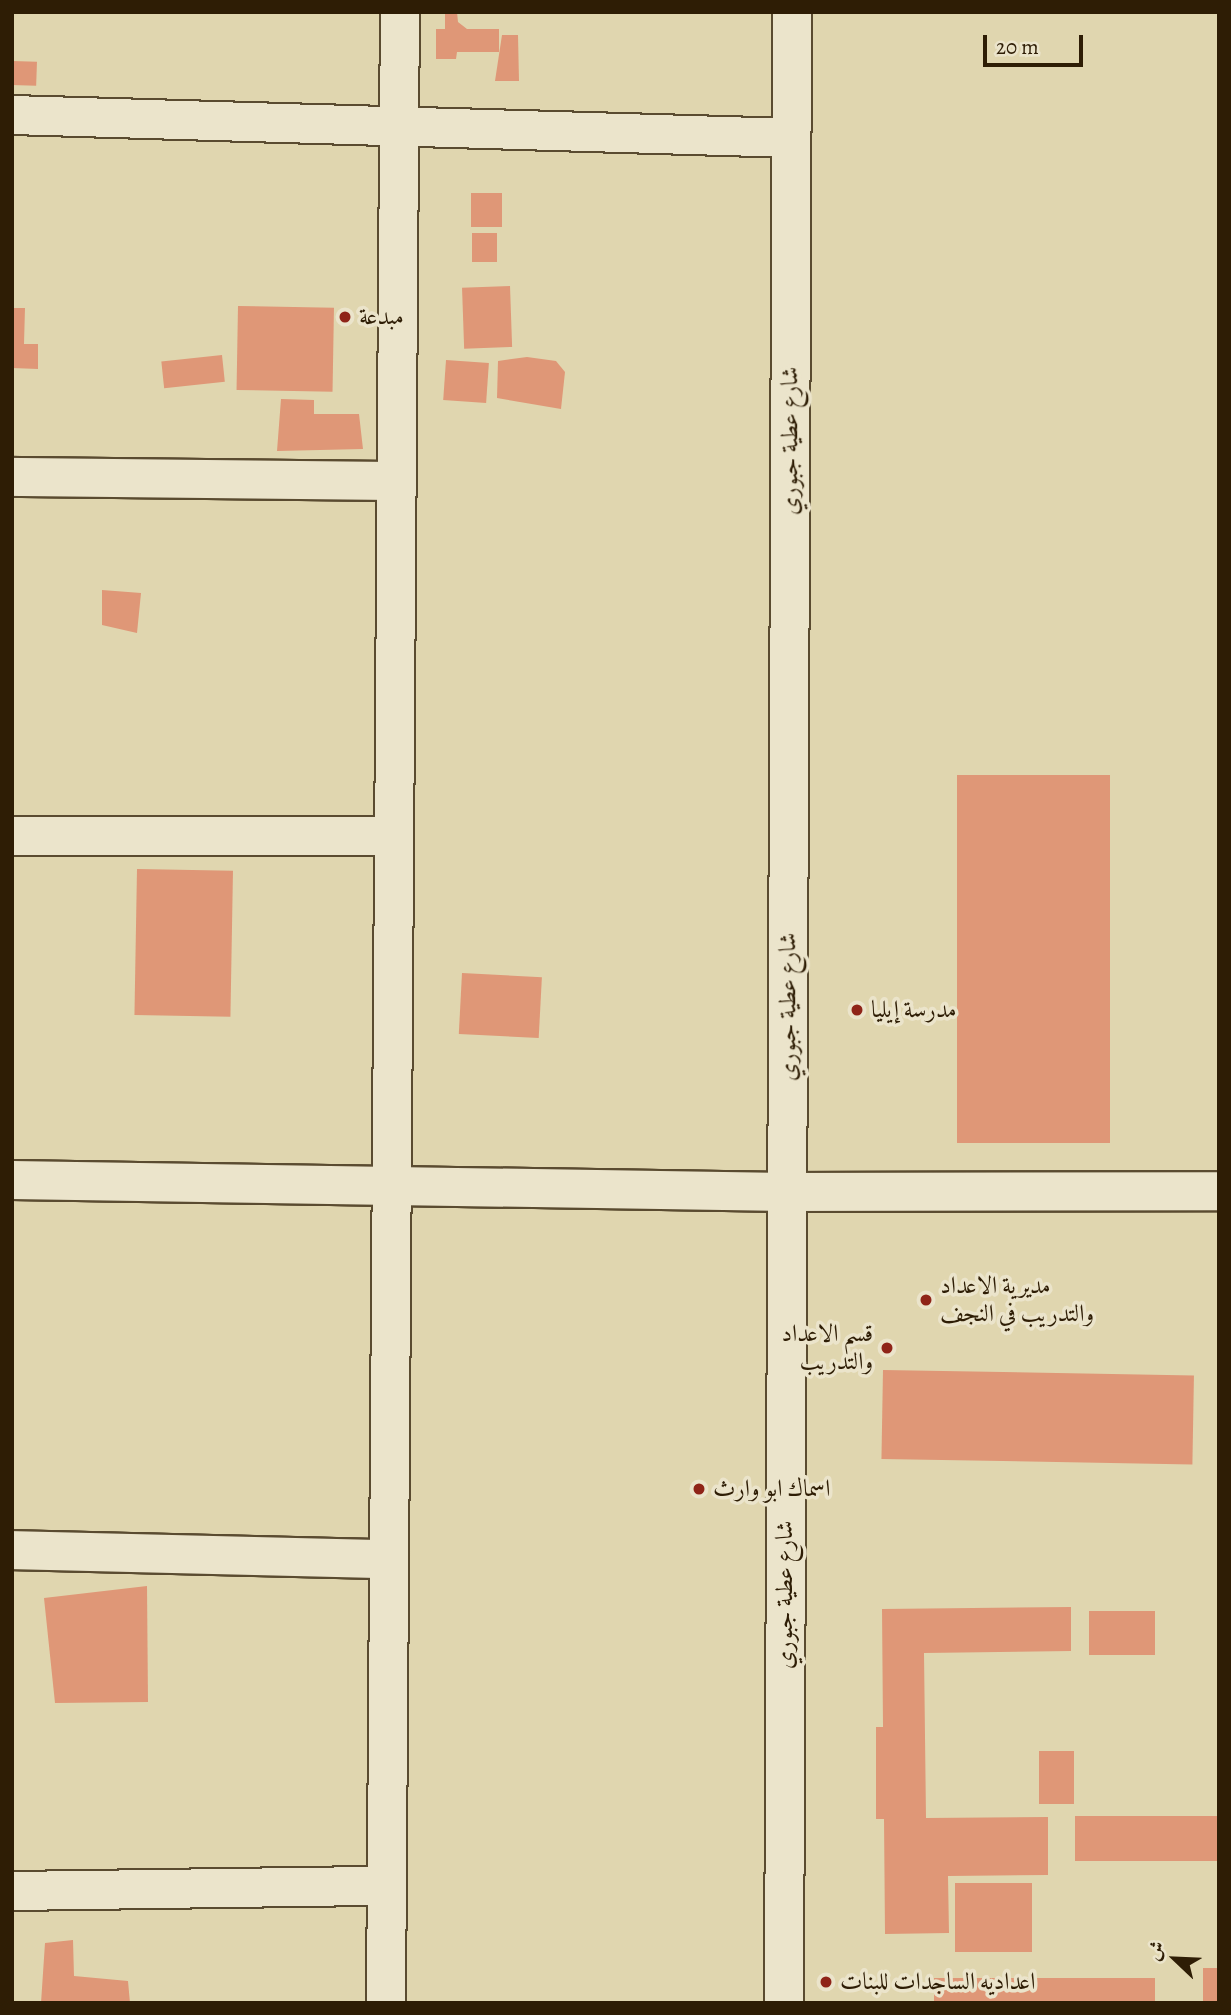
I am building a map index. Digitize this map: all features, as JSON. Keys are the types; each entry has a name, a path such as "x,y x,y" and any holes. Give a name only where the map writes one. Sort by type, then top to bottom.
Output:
{"street":[{"path":"386,2003 400,12"},
{"name":"شارع عطية جبوري","path":"784,2003 792,12"},
{"path":"12,115 399,129 791,138"},
{"path":"12,477 397,481"},
{"path":"12,836 394,836"},
{"path":"12,1180 787,1192 1219,1191"},
{"path":"12,1550 389,1559"},
{"path":"12,1891 387,1886"}],"building":[{"path":"445,12 457,12 458,22 467,29 499,29 499,52 457,52 456,59 436,59 436,29 445,29"},
{"path":"502,35 518,35 519,81 495,81"},
{"path":"12,61 37,62 36,86 12,85"},
{"path":"471,193 502,193 502,227 471,227"},
{"path":"472,233 497,233 497,262 472,262"},
{"path":"510,286 512,347 464,349 462,288"},
{"path":"238,306 334,308 333,392 237,390"},
{"path":"12,308 25,308 24,344 38,344 38,369 12,368"},
{"path":"222,355 225,382 164,388 161,361"},
{"path":"527,357 556,361 565,372 561,409 497,398 498,361"},
{"path":"446,360 489,363 486,403 443,400"},
{"path":"281,399 314,400 314,414 359,414 363,449 277,451"},
{"path":"102,590 141,593 137,633 102,625"},
{"path":"957,775 1110,775 1110,1143 957,1143"},
{"path":"137,869 233,871 230,1017 134,1015"},
{"path":"462,973 542,977 539,1038 459,1034"},
{"path":"883,1370 1194,1375 1192,1464 881,1459"},
{"path":"147,1586 148,1702 55,1703 44,1598"},
{"path":"1071,1607 1071,1651 924,1653 926,1818 1048,1817 1048,1875 948,1876 949,1933 885,1934 884,1819 876,1819 876,1727 883,1727 882,1609"},
{"path":"1089,1611 1155,1611 1155,1655 1089,1655"},
{"path":"1039,1751 1074,1751 1074,1804 1039,1804"},
{"path":"1075,1816 1219,1816 1219,1861 1075,1861"},
{"path":"955,1883 1032,1883 1032,1952 955,1952"},
{"path":"73,1940 74,1976 128,1981 130,2003 41,2003 45,1943"},
{"path":"1203,1968 1219,1968 1219,2003 1203,2003"},
{"path":"934,1978 1155,1978 1155,2003 934,2003"}],"place":[{"name":"مبدعة","path":"345,317"},
{"name":"مدرسة إيليا","path":"857,1010"},
{"name":"مديرية الاعداد والتدريب في النجف","path":"926,1300"},
{"name":"قسم الاعداد والتدريب","path":"887,1348"},
{"name":"اسماك ابو وارث","path":"699,1489"},
{"name":"اعداديه الساجدات للبنات","path":"826,1982"}]}
